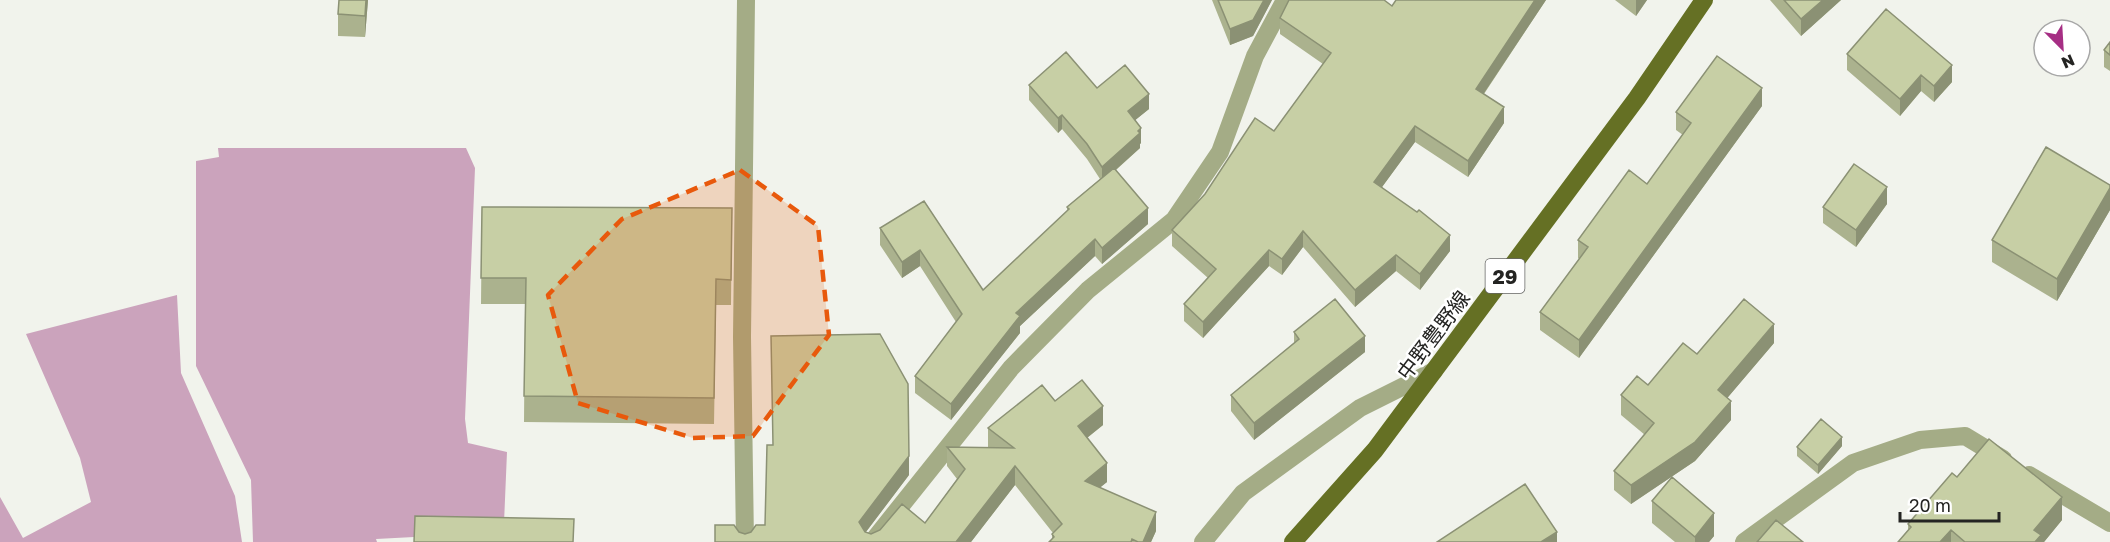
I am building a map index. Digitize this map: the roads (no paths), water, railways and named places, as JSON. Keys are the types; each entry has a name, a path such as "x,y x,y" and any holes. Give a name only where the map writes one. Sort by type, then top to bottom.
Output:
{"main road":[{"name":"中野豊野線","path":"1293,542 1375,450 1637,98 1704,0"}],"street":[{"path":"745,542 742,337 746,0"},
{"path":"872,542 1011,368 1088,290 1174,220 1220,152 1255,56 1285,0"},
{"path":"1203,542 1243,493 1360,408 1434,371"},
{"path":"1744,542 1853,462 1920,440 1965,436 2110,523"}]}
